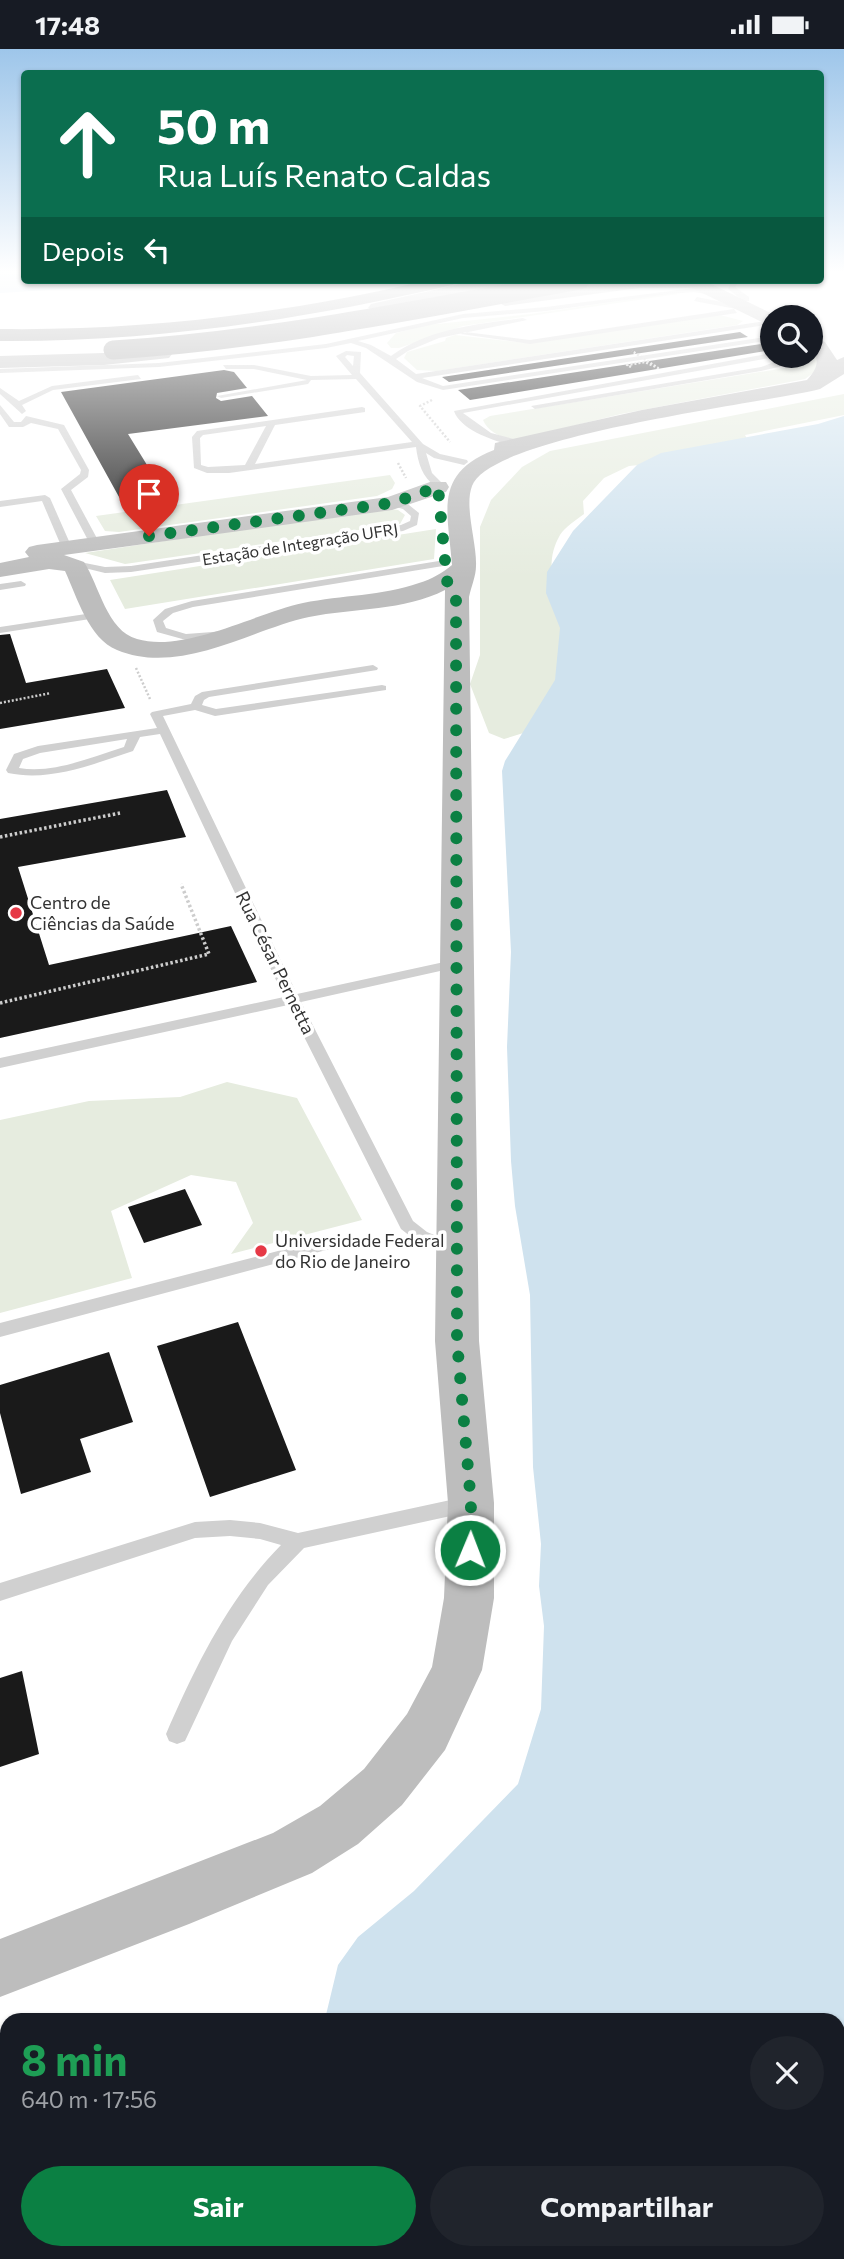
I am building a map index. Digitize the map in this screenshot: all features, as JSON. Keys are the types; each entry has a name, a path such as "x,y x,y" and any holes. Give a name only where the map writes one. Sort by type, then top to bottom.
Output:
{"street":[{"path":"813,385 824,373"},
{"path":"0,1968 189,1896 292,1853 339,1825 383,1787 426,1732 457,1670 469,1598 471,1503 457,1341 458,963 453,577 461,484 481,463 528,445 642,416 813,385 842,374"},
{"path":"0,570 66,555 95,544 392,503 439,486 460,455 487,444 528,445"},
{"path":"439,486 453,577"},
{"path":"66,555 112,636 127,645 150,649 177,648 303,611 418,592 453,577"},
{"path":"0,558 66,555"}],"lane":[{"path":"17,404 34,400 42,391 52,388 171,373"},
{"path":"282,373 324,378"},
{"path":"410,373 436,388 454,388 547,373"},
{"path":"415,377 440,373"},
{"path":"487,444 457,413 463,408 666,373"},
{"path":"463,418 736,373"},
{"path":"221,396 357,375 419,445 437,456 460,455"},
{"path":"0,390 5,397 17,404 26,419 61,427 85,470 85,475 66,489 95,544"},
{"path":"0,408 10,424 23,424 27,422 26,419"},
{"path":"362,411 204,432 196,437 197,466 218,471 419,445"},
{"path":"250,467 272,423"},
{"path":"419,445 426,468 439,486"},
{"path":"0,504 45,498 66,555"},
{"name":"Estação de Integração UFRJ","path":"66,555 105,570 131,569 403,529 414,523 414,511 392,503"},
{"path":"233,631 175,636 160,630 158,620 169,611 192,604 453,577"},
{"path":"0,587 21,584"},
{"path":"0,630 99,615"},
{"path":"196,707 199,698 206,694 373,668"},
{"path":"156,713 196,707 215,713 382,688"},
{"name":"Rua César Pernetta","path":"156,713 293,1001 407,1225 421,1236 458,1251"},
{"path":"135,734 129,749 78,766 25,774 12,770 18,757 38,750 135,734 163,730"},
{"path":"0,1063 458,963"},
{"path":"0,1329 324,1245"},
{"path":"0,1591 195,1530 230,1528 260,1531 298,1541 471,1503"},
{"path":"177,1734 225,1634 261,1579 298,1541"}],"path":[{"path":"426,404 420,406 460,455"},
{"path":"403,460 397,463 409,484"},
{"path":"127,645 156,713"},
{"path":"0,703 51,693"},
{"path":"0,837 120,813"},
{"path":"0,1003 209,954 181,884"}],"shaded area":[{"path":"753,373 813,373 805,379 621,414 516,440 496,434 483,420 490,416"},
{"path":"844,394 844,415 745,435 751,446 698,459 629,466 604,478 583,501 584,514 560,535 554,548 552,575 555,588 576,638 533,730 504,739 489,733 470,684 480,655 480,527 491,500 522,467 550,451"},
{"path":"390,475 395,483 392,489 377,496 119,532 105,531 96,516"},
{"path":"384,508 398,510 405,515 400,524 125,564 85,553"},
{"path":"436,529 434,559 125,609 110,580"},
{"path":"227,1082 297,1098 362,1220 231,1254 253,1223 236,1182 191,1175 111,1211 132,1278 0,1313 0,1120 89,1101 180,1097"}],"water":[{"path":"844,416 844,2013 326,2013 338,1965 358,1937 414,1891 518,1784 541,1709 544,1626 539,1586 541,1544 533,1467 530,1295 515,1206 511,1161 507,1047 511,952 502,771 505,761 555,680 560,628 546,593 547,572 573,531 637,465 661,453 818,424"}],"building":[{"path":"201,373 235,373 247,388 217,393 216,398 221,401 252,396 268,416 128,434 174,509 129,515 61,392"},
{"path":"468,373 508,373 449,382 442,377"},
{"path":"569,373 632,373 470,400 458,390"},
{"path":"10,634 26,683 107,669 125,708 0,729 0,635"},
{"path":"167,790 186,837 18,867 49,965 231,926 257,982 0,1038 0,819"},
{"path":"185,1189 202,1225 144,1243 128,1207"},
{"path":"238,1322 296,1470 210,1497 157,1346"},
{"path":"109,1352 133,1422 80,1439 91,1472 21,1494 0,1413 0,1385"},
{"path":"22,1671 39,1754 0,1767 0,1678"}],"place":[{"name":"Centro de Ciências da Saúde","path":"16,913"},
{"name":"Universidade Federal do Rio de Janeiro","path":"261,1251"}],"route":[{"path":"149,536 392,503 438,487 437,499 447,581 456,597 457,1341 471,1503 470,1550"}]}
